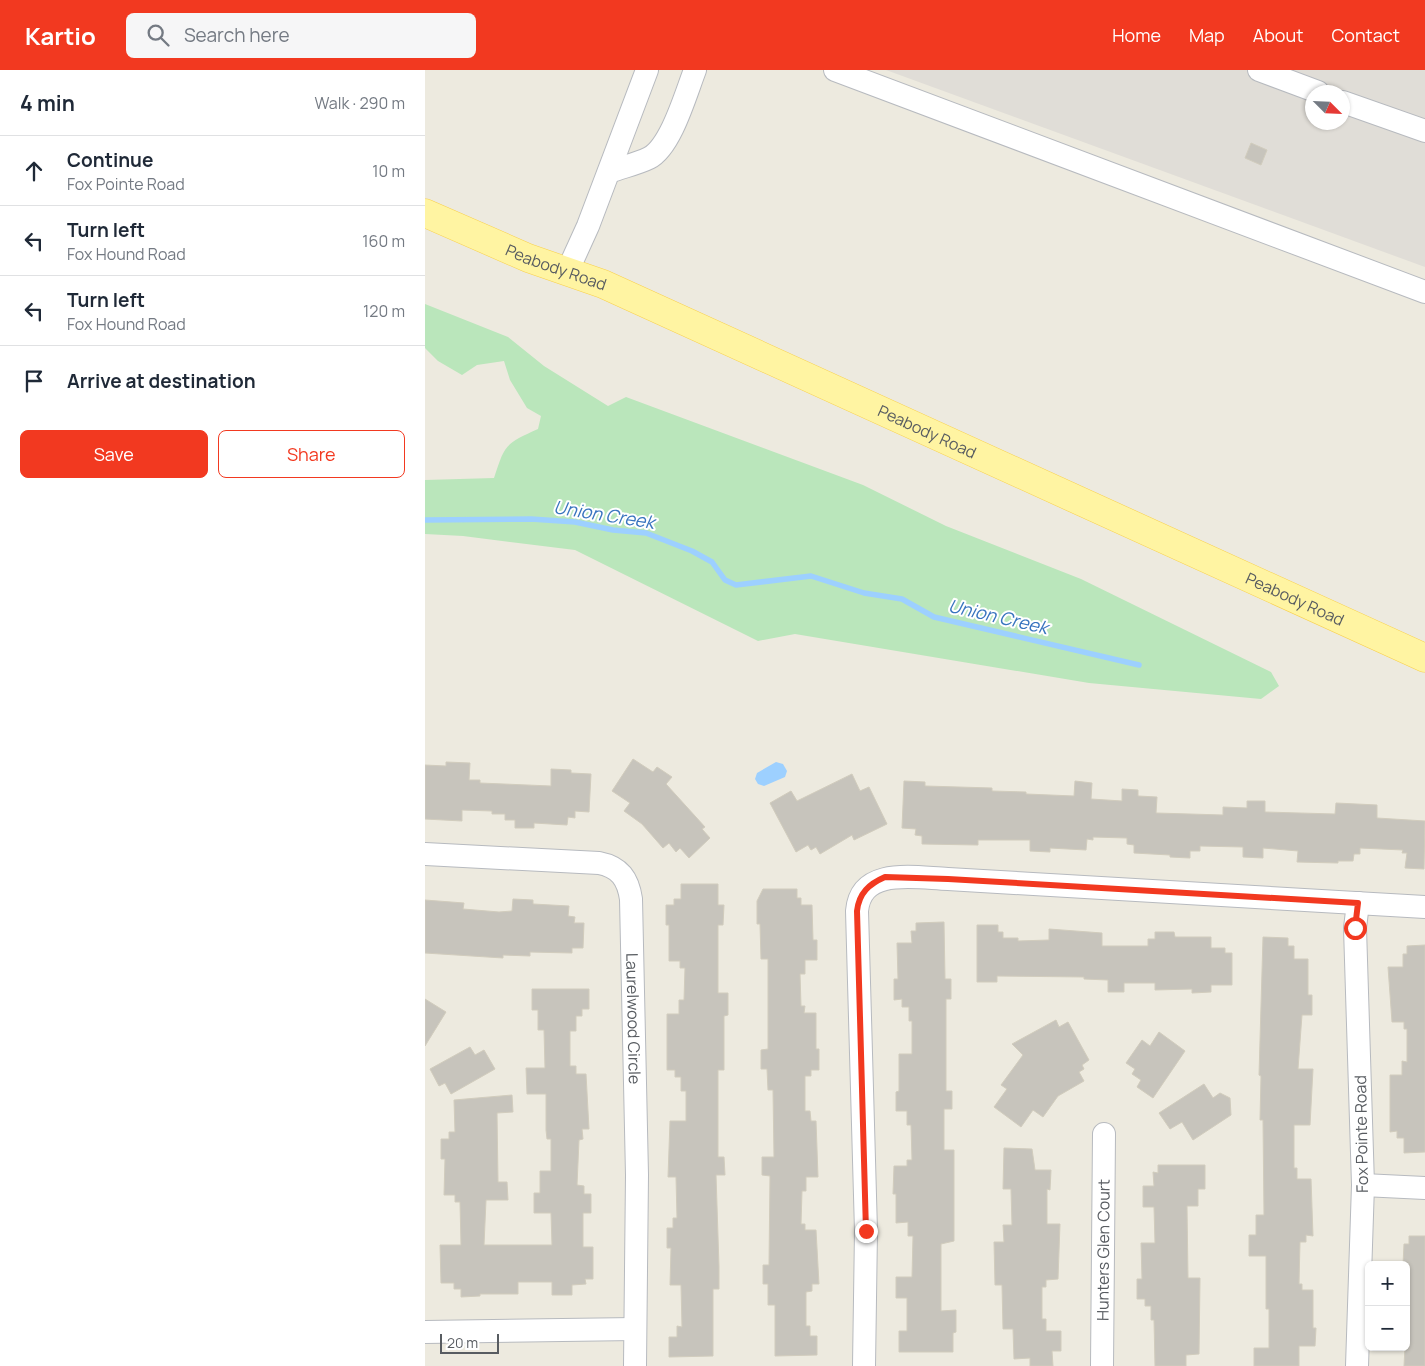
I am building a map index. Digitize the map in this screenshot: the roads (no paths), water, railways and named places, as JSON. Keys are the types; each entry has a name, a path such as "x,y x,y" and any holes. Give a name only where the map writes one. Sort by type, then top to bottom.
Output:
{"main road":[{"name":"Peabody Road","path":"425,213 528,258 568,270 612,288 1425,658"}],"street":[{"path":"568,270 588,226 647,70"},
{"path":"609,172 650,158 660,150 670,132 695,70"},
{"path":"835,70 1425,292"},
{"path":"1259,70 1305,87"},
{"path":"1350,104 1425,131"},
{"name":"Laurelwood Circle","path":"425,854 599,863 616,869 626,880 631,899 637,1175 635,1366"},
{"path":"864,1366 866,1231 857,911 859,899 869,885 885,877 938,879 1425,907"},
{"name":"Fox Pointe Road","path":"1357,1366 1363,1185 1355,928 1358,903"},
{"name":"Hunters Glen Court","path":"1102,1366 1104,1134"},
{"path":"1363,1185 1425,1188"},
{"path":"425,1332 635,1329"}],"water":[{"path":"776,762 783,764 787,771 785,777 764,786 758,784 755,779 757,773"}],"waterway":[{"name":"Union Creek","path":"425,520 531,519 575,522 613,530 646,533 692,551 712,562 725,580 736,585 811,576 864,593 902,599 934,617 1139,665"}]}
